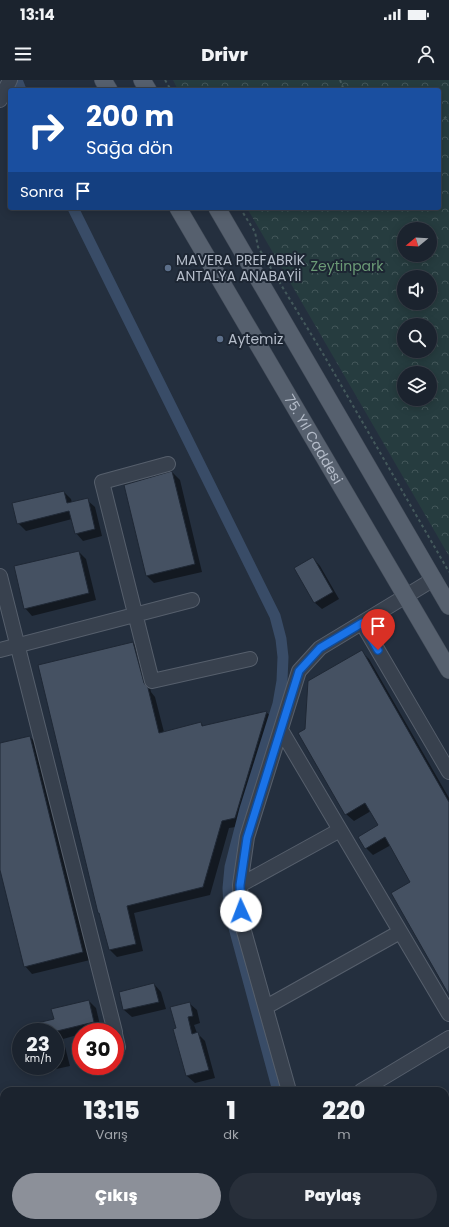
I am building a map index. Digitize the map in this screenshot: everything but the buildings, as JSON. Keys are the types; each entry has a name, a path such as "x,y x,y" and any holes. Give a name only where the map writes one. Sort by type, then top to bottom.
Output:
{"main road":[{"name":"75. Yıl Caddesi","path":"179,210 449,670"},
{"path":"218,210 441,576 449,606"}],"street":[{"path":"1,98 10,80"},
{"path":"168,464 102,482 152,681 250,659"},
{"path":"0,576 112,1023"},
{"path":"288,1087 242,924 240,885 247,838 299,671 320,648 441,576"},
{"path":"0,650 192,600"},
{"path":"362,623 449,772"},
{"path":"281,730 449,1014"},
{"path":"240,885 340,830"},
{"path":"266,1007 400,932"},
{"path":"368,1087 449,1038"}],"path":[{"path":"241,210 255,232 258,247 322,352 441,576"}],"green space":[{"name":"Zeytinpark","path":"173,80 449,80 449,556 248,210 441,210 441,88 177,88"}],"waterway":[{"path":"17,80 20,88"},
{"path":"74,210 275,616 281,639 283,657 282,681 278,704 245,809 230,867 228,888 229,909 277,1087"}],"place":[{"name":"MAVERA PREFABRİK ANTALYA ANABAYİİ","path":"168,268"},
{"name":"Aytemiz","path":"220,339"}],"route":[{"path":"241,911 240,885 247,838 299,671 320,648 362,623 378,650"}]}
